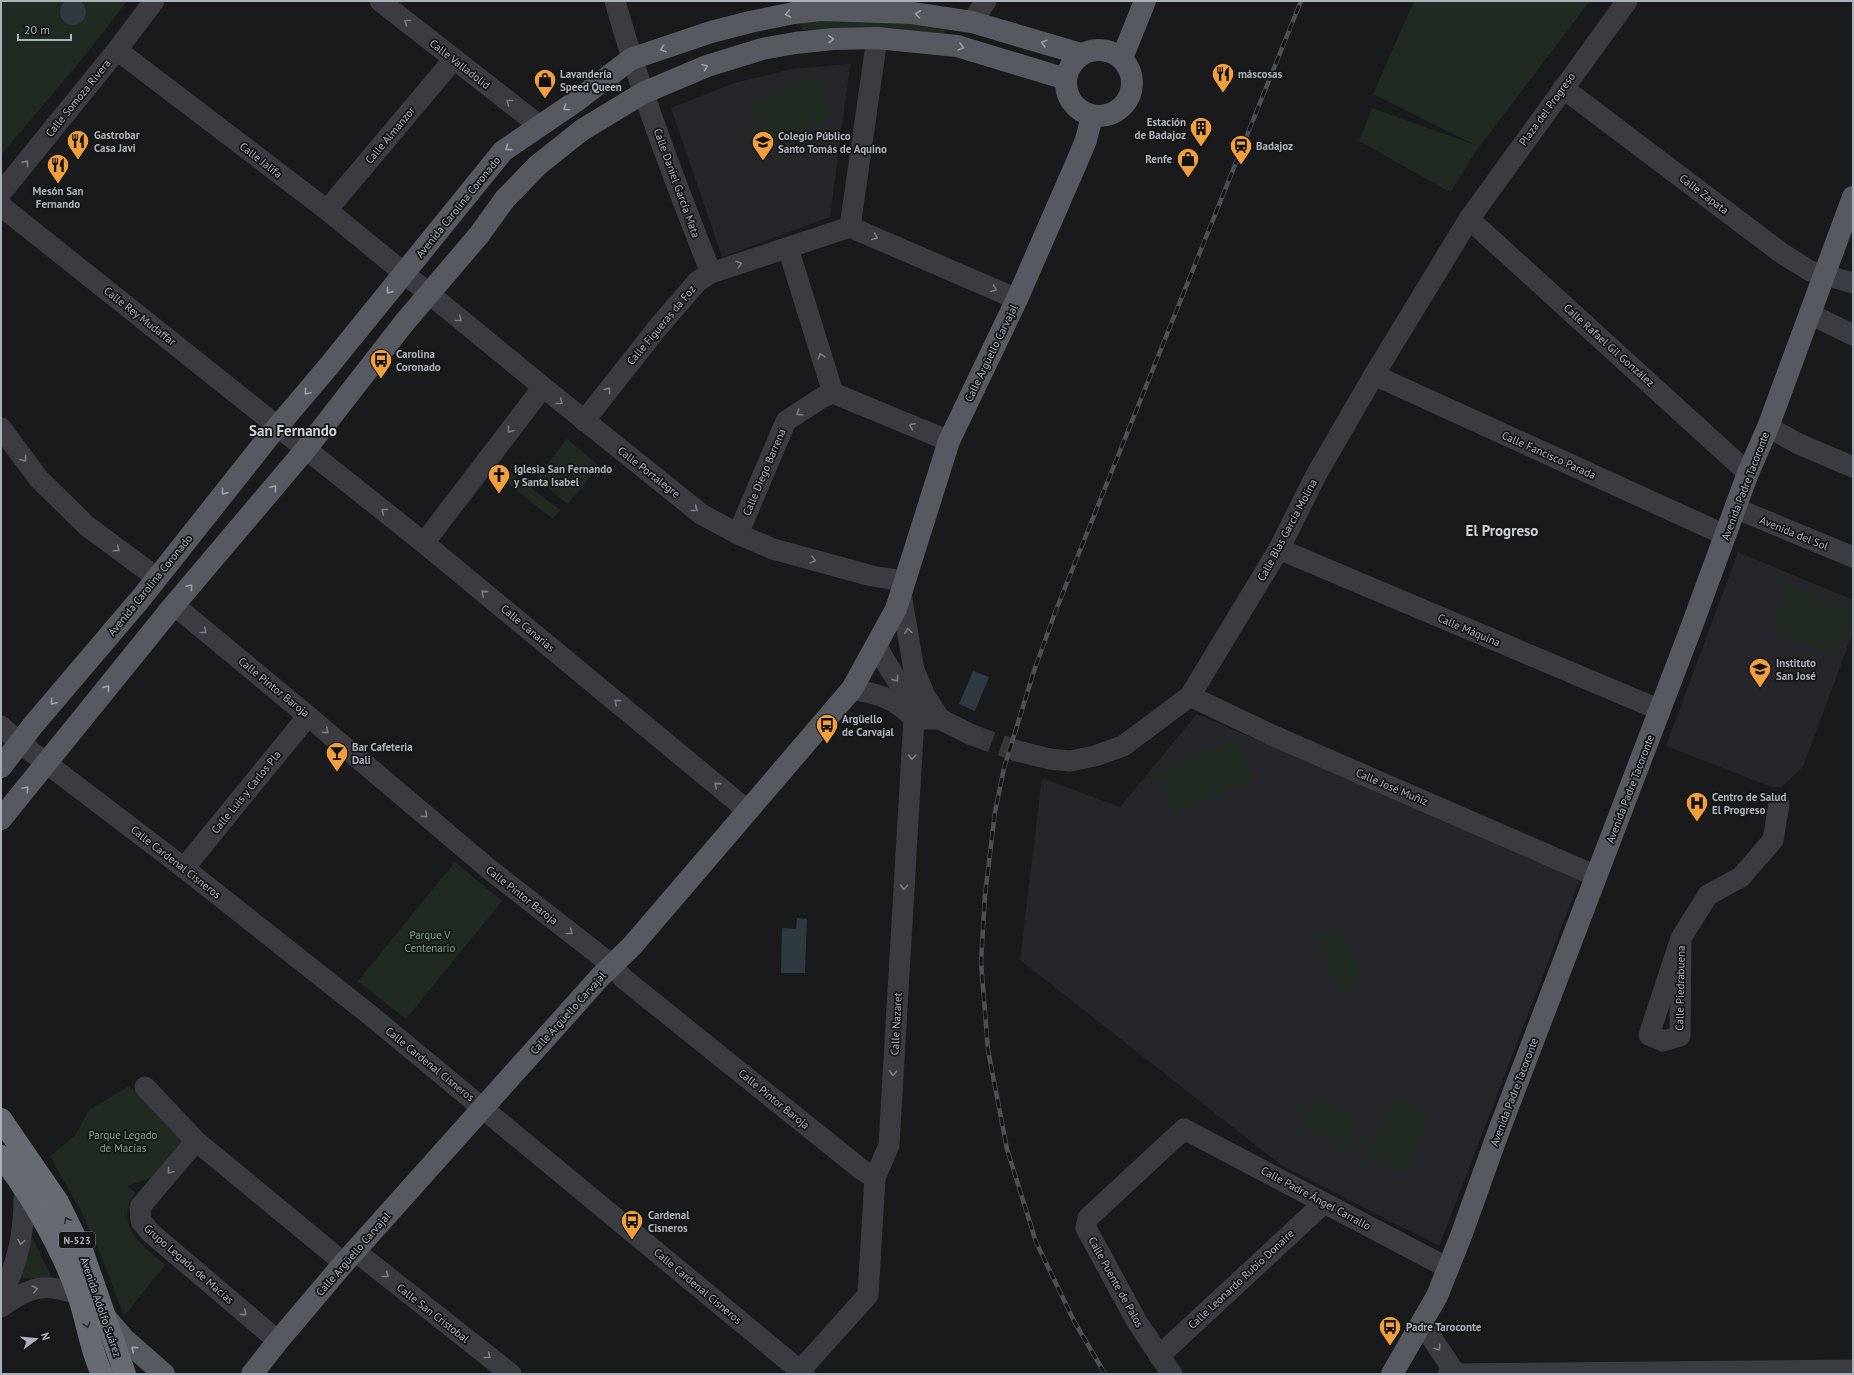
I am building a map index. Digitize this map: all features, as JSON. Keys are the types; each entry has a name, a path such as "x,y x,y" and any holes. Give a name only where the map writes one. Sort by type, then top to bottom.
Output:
{"highway":[{"name":"Avenida Adolfo Suárez","path":"1,1119 58,1202 83,1253 125,1374"},
{"name":"Avenida Adolfo Suárez","path":"1,1156 24,1189 52,1235 78,1294 102,1374"}],"main road":[{"path":"1122,58 1145,1"},
{"name":"Avenida Carolina Coronado","path":"1,767 142,597 156,577 278,426 503,151 540,126 631,59 711,32 820,6 912,13 972,22 1081,54"},
{"path":"1,819 174,606 306,449 404,323 479,235 505,199 538,165 582,130 643,93 707,66 762,49 795,43 833,39 877,38 957,46 1066,79"},
{"path":"1102,49 1113,52 1122,58 1129,67 1132,77 1132,88 1122,107 1113,113 1103,116 1092,116 1075,106 1069,98 1066,89 1066,79 1071,65 1081,54 1091,50 1102,49"},
{"name":"Calle Argüello Carvajal","path":"252,1374 349,1257 612,965 632,946 852,689 896,609 949,441 1017,299 1086,140 1092,116"},
{"name":"Avenida Padre Tacoronte","path":"1392,1374 1437,1296 1448,1268 1660,710 1748,473 1768,427 1853,197"},
{"path":"105,1316 124,1339 164,1374"}],"street":[{"name":"Calle Somoza Rivera","path":"1,193 117,50 154,1"},
{"name":"Calle Valladolid","path":"380,1 540,126"},
{"path":"615,1 631,59 643,93"},
{"path":"972,22 986,1"},
{"name":"Plaza del Progreso","path":"1469,219 1626,1"},
{"path":"877,38 850,227 1017,299"},
{"name":"Calle Jalifa","path":"117,50 327,210 403,273"},
{"name":"Calle Almanzor","path":"327,210 454,59"},
{"name":"Calle Zapata","path":"1563,88 1780,252 1810,271 1853,283"},
{"name":"Calle Daniel García Mata","path":"643,93 710,273"},
{"name":"Calle Rey Mudaffar","path":"1,206 278,426"},
{"name":"Calle Blas García Molina","path":"1017,751 1057,760 1070,761 1095,756 1123,746 1190,696 1279,549 1316,475 1374,375 1469,219"},
{"name":"Calle Rafael Gil González","path":"1469,219 1748,473"},
{"name":"Calle Figueras da Foz","path":"584,421 659,326 698,281 710,273 850,227"},
{"path":"788,248 832,393 949,441"},
{"path":"403,273 429,295"},
{"name":"Calle Portalegre","path":"429,295 701,514 738,534 773,549 872,576 902,588"},
{"path":"1810,314 1853,335"},
{"name":"Calle Fancisco Parada","path":"1374,375 1725,535"},
{"path":"424,542 543,388"},
{"name":"Calle Diego Barrena","path":"738,534 786,421 823,396 832,393"},
{"path":"278,426 306,449"},
{"path":"1768,427 1799,444 1853,467"},
{"path":"1,428 39,479 87,526 156,577"},
{"name":"Calle Canarias","path":"306,449 424,542 747,810"},
{"name":"Avenida del Sol","path":"1735,508 1853,557"},
{"name":"Calle Máquina","path":"1279,549 1660,710"},
{"name":"Calle Argüello Carvajal","path":"902,588 914,670 929,704 940,719"},
{"name":"Calle Pintor Baroja","path":"174,606 308,716 489,869 612,965 624,979 862,1170 875,1178"},
{"path":"876,645 888,667 915,703 940,719 972,735"},
{"name":"Calle Argüello Carvajal","path":"876,645 892,649 906,663 918,679"},
{"path":"852,689 885,697 899,704 914,718 940,719"},
{"name":"Calle José Muñiz","path":"1190,696 1274,736 1596,876"},
{"name":"Calle Luis y Carlos Pla","path":"184,868 308,716"},
{"name":"Calle Nazaret","path":"801,1373 868,1295 875,1178 889,1145 914,718"},
{"path":"1,726 20,743 48,763"},
{"name":"Calle Cardenal Cisneros","path":"48,763 184,868 483,1107 801,1373"},
{"name":"Calle Piedrabuena","path":"1681,938 1680,1036 1663,1041 1649,1035 1681,938 1708,895 1741,877 1773,840 1779,804"},
{"path":"145,1087 196,1141 349,1257"},
{"name":"Calle Padre Ángel Carrallo","path":"1184,1129 1448,1268"},
{"name":"Calle Puente de Palos","path":"1172,1374 1137,1322 1086,1228 1088,1218 1184,1129"},
{"name":"Grupo Legado de Macías","path":"196,1141 140,1207 140,1221 151,1233 278,1341"},
{"path":"5,1289 21,1243 24,1189"},
{"name":"Calle Leonardo Rubio Donaire","path":"1159,1356 1324,1202"},
{"name":"Calle San Cristobal","path":"349,1257 511,1374"},
{"path":"1,1307 31,1289 46,1287 61,1289 78,1294"},
{"path":"1422,1322 1452,1373 1853,1370"}],"shaded area":[{"path":"73,-1 82,3 86,12 82,21 73,25 64,21 60,12 64,3"},
{"name":"Colegio Público Santo Tomás de Aquino","path":"850,64 830,217 722,257 671,108 734,83 792,69"},
{"name":"Instituto San José","path":"1738,552 1853,600 1853,632 1804,764 1800,770 1781,787 1772,787 1666,746"},
{"path":"973,671 989,677 975,711 959,704"},
{"path":"1197,714 1580,879 1439,1246 1281,1165 1020,960 1042,778 1120,807"},
{"path":"797,918 807,919 805,973 781,973 782,928 796,929"}],"green space":[{"path":"1,1 127,1 87,53 1,155"},
{"path":"1414,1 1590,1 1479,147 1450,192 1359,141 1372,108 1475,145 1373,94"},
{"path":"836,20 907,23 945,28 944,35 926,32 890,30 802,30 801,23"},
{"path":"818,76 834,117 765,143 750,101"},
{"path":"567,439 599,466 568,504 536,478"},
{"path":"500,464 560,510 553,519 493,472"},
{"path":"1789,586 1852,610 1835,655 1772,631"},
{"path":"1237,739 1256,780 1173,814 1155,773"},
{"name":"Parque V Centenario","path":"455,862 502,901 406,1019 358,981"},
{"path":"1340,929 1360,973 1358,982 1354,987 1340,994 1314,933"},
{"name":"Parque Legado de Macías","path":"129,1086 187,1140 151,1178 127,1186 136,1193 129,1205 127,1216 129,1225 133,1233 144,1247 165,1265 124,1316 101,1255 82,1213 50,1156 75,1136 89,1110"},
{"path":"1320,1096 1359,1118 1343,1147 1304,1125"},
{"path":"1392,1097 1430,1112 1407,1172 1369,1157"},
{"path":"30,1233 53,1280 19,1278"}],"tunnel":[{"path":"972,735 1017,751"}],"railway":[{"path":"1105,1374 1074,1321 1036,1242 1007,1149 988,1050 981,962 985,895 995,812 1004,768 1034,671 1056,610 1301,1"}],"place":[{"name":"máscosas","path":"1223,94"},
{"name":"Lavandería Speed Queen","path":"545,100"},
{"name":"Estación de Badajoz","path":"1201,148"},
{"name":"Gastrobar Casa Javi","path":"78,160"},
{"name":"Colegio Público Santo Tomás de Aquino","path":"763,162"},
{"name":"Badajoz","path":"1241,166"},
{"name":"Renfe","path":"1188,178"},
{"name":"Mesón San Fernando","path":"58,184"},
{"name":"Carolina Coronado","path":"381,380"},
{"name":"Iglesia San Fernando y Santa Isabel","path":"499,494"},
{"name":"Instituto San José","path":"1760,688"},
{"name":"Argüello de Carvajal","path":"827,744"},
{"name":"Bar Cafeteria Dali","path":"337,772"},
{"name":"Centro de Salud El Progreso","path":"1697,822"},
{"name":"Cardenal Cisneros","path":"632,1240"},
{"name":"Padre Taroconte","path":"1390,1346"}],"district":[{"name":"San Fernando","path":"293,431"},
{"name":"El Progreso","path":"1502,531"}]}
